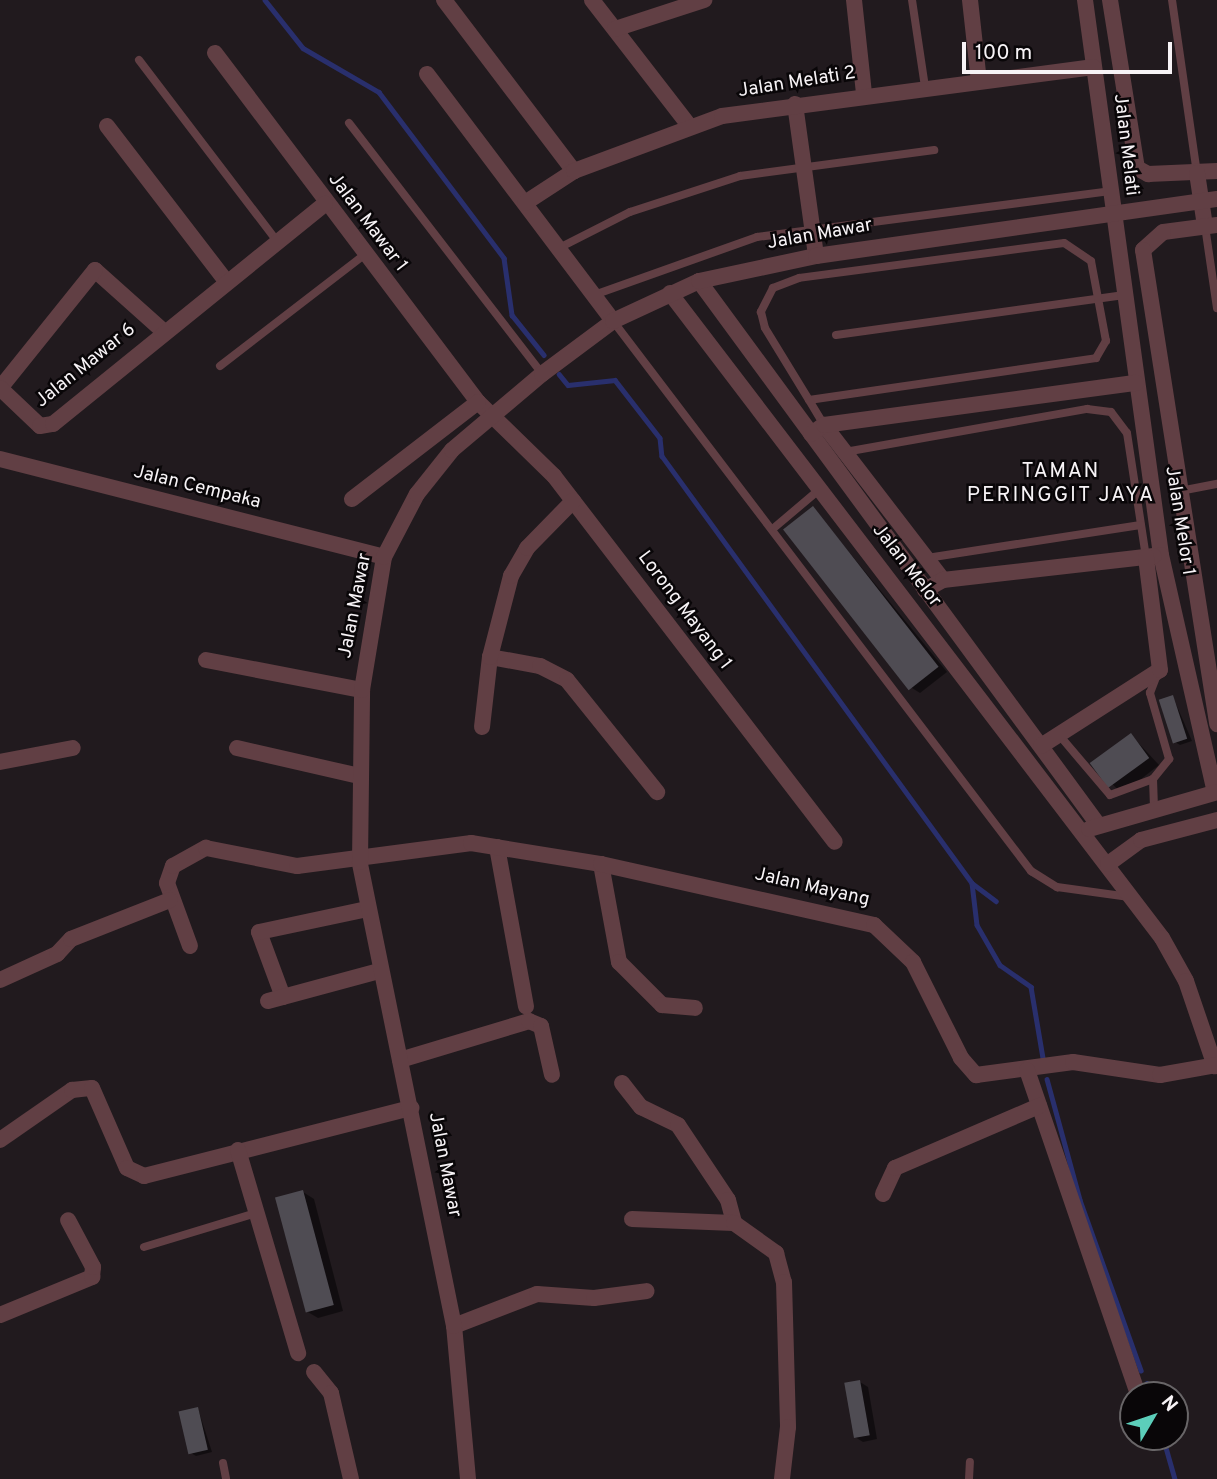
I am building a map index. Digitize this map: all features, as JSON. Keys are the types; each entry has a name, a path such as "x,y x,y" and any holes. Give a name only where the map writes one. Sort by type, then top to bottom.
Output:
{"street":[{"path":"444,0 574,172"},
{"path":"592,0 688,124"},
{"path":"615,29 704,0"},
{"path":"854,0 864,94"},
{"path":"970,0 979,81"},
{"name":"Jalan Melati","path":"1085,0 1113,212"},
{"path":"1110,0 1125,109 1137,168 1148,174 1217,171"},
{"name":"Jalan Mawar 1","path":"215,53 325,204 489,414"},
{"name":"Jalan Melati 2","path":"525,203 574,172 688,124 864,94 1094,67"},
{"path":"427,74 613,321"},
{"path":"795,104 816,256"},
{"path":"1100,112 1125,109"},
{"path":"107,126 225,280"},
{"path":"1198,173 1209,200 1211,226 1150,238 1143,250 1177,491 1217,724"},
{"name":"Jalan Mawar","path":"468,1479 454,1326 411,1108 379,971 360,862 362,690 384,557 417,494 452,450 489,414 542,374 613,321 698,282 816,256 1209,200"},
{"name":"Jalan Mawar 6","path":"162,330 95,270 0,388 46,427 162,330 325,204"},
{"name":"Jalan Melor 1","path":"1113,212 1154,494 1154,556 1216,792"},
{"name":"Jalan Melor","path":"698,282 818,430 840,473 1041,746 1091,828 1108,864 1175,958 1216,1065"},
{"name":"Jalan Melor","path":"670,293 959,669 1091,828"},
{"path":"1127,319 1152,315"},
{"path":"818,430 1136,383"},
{"path":"352,499 478,402"},
{"name":"Lorong Mayang 1","path":"489,414 573,500 835,842"},
{"path":"818,430 845,452 943,580"},
{"path":"439,433 452,450"},
{"name":"Jalan Cempaka","path":"0,459 384,557"},
{"path":"820,489 840,473"},
{"path":"1154,494 1177,491"},
{"path":"482,727 490,657 511,576 527,548 573,500"},
{"path":"925,590 943,580 1154,556 1160,670 1116,692 1060,736 1041,746"},
{"path":"490,657 540,666 567,680 657,792"},
{"path":"959,669 975,657"},
{"path":"206,660 362,690"},
{"path":"0,762 73,748"},
{"path":"237,748 359,776"},
{"path":"1091,828 1216,792"},
{"path":"1108,864 1141,840 1217,820"},
{"name":"Jalan Mayang","path":"170,900 173,866 206,848 298,866 360,862 423,845 497,847 601,864 874,925 920,973 967,1067 987,1078 1073,1062 1160,1075 1216,1065"},
{"path":"497,847 526,1006"},
{"path":"601,864 619,962 662,1005 695,1008"},
{"path":"0,980 57,954 71,939 170,900 190,946"},
{"path":"367,909 259,932 275,999 379,971"},
{"path":"400,1060 530,1021 541,1026 552,1075"},
{"path":"1027,1070 1133,1381"},
{"path":"622,1083 641,1107 678,1125 728,1200 734,1223"},
{"path":"0,1140 72,1090 92,1088 135,1174 411,1108"},
{"path":"883,1194 895,1168 1039,1106"},
{"path":"238,1150 298,1353"},
{"path":"632,1219 734,1223 776,1253 784,1282 788,1427 782,1479"},
{"path":"0,1315 92,1277 93,1267 68,1220"},
{"path":"454,1326 537,1294 594,1298 647,1291"},
{"path":"314,1372 331,1393 351,1479"}],"lane":[{"path":"912,0 925,87"},
{"path":"1172,0 1198,173"},
{"path":"139,60 277,241"},
{"path":"349,123 542,374"},
{"path":"559,248 681,194 802,166 934,150"},
{"path":"594,295 715,248 810,227 1110,191"},
{"path":"1211,226 1217,308"},
{"path":"809,400 1096,358 1106,341 1091,261 1064,243 785,282 764,298 761,312 809,400 818,430"},
{"path":"220,366 364,255"},
{"path":"836,335 1124,295"},
{"path":"613,321 775,527 1031,871 1058,887 1132,897"},
{"path":"845,452 1100,408 1121,420 1127,433 1140,525 1154,556"},
{"path":"1177,491 1217,484"},
{"path":"775,527 820,489"},
{"path":"927,558 1140,525"},
{"path":"1060,736 1110,795 1153,779 1169,759 1150,693 1160,670"},
{"path":"1153,779 1154,808"},
{"path":"144,1247 258,1212"},
{"path":"969,1479 970,1462"},
{"path":"222,1463 226,1479"}],"building":[{"path":"813,506 939,667 909,690 783,529"},
{"path":"1173,695 1187,739 1173,743 1159,700"},
{"path":"1131,733 1149,758 1108,788 1090,763"},
{"path":"303,1190 334,1305 306,1312 275,1198"},
{"path":"860,1380 870,1435 854,1438 844,1383"},
{"path":"198,1407 208,1450 188,1454 179,1411"}],"waterway":[{"path":"265,0 303,48 379,92 504,258 512,315 544,355"},
{"path":"559,374 568,385 615,380 660,438 662,456 972,883 977,925 1000,965 1031,987 1043,1058"},
{"path":"972,883 996,901"},
{"path":"1047,1079 1080,1200 1141,1370"},
{"path":"1167,1451 1175,1479"}],"district":[{"name":"TAMAN PERINGGIT JAYA","path":"1061,484"}]}
